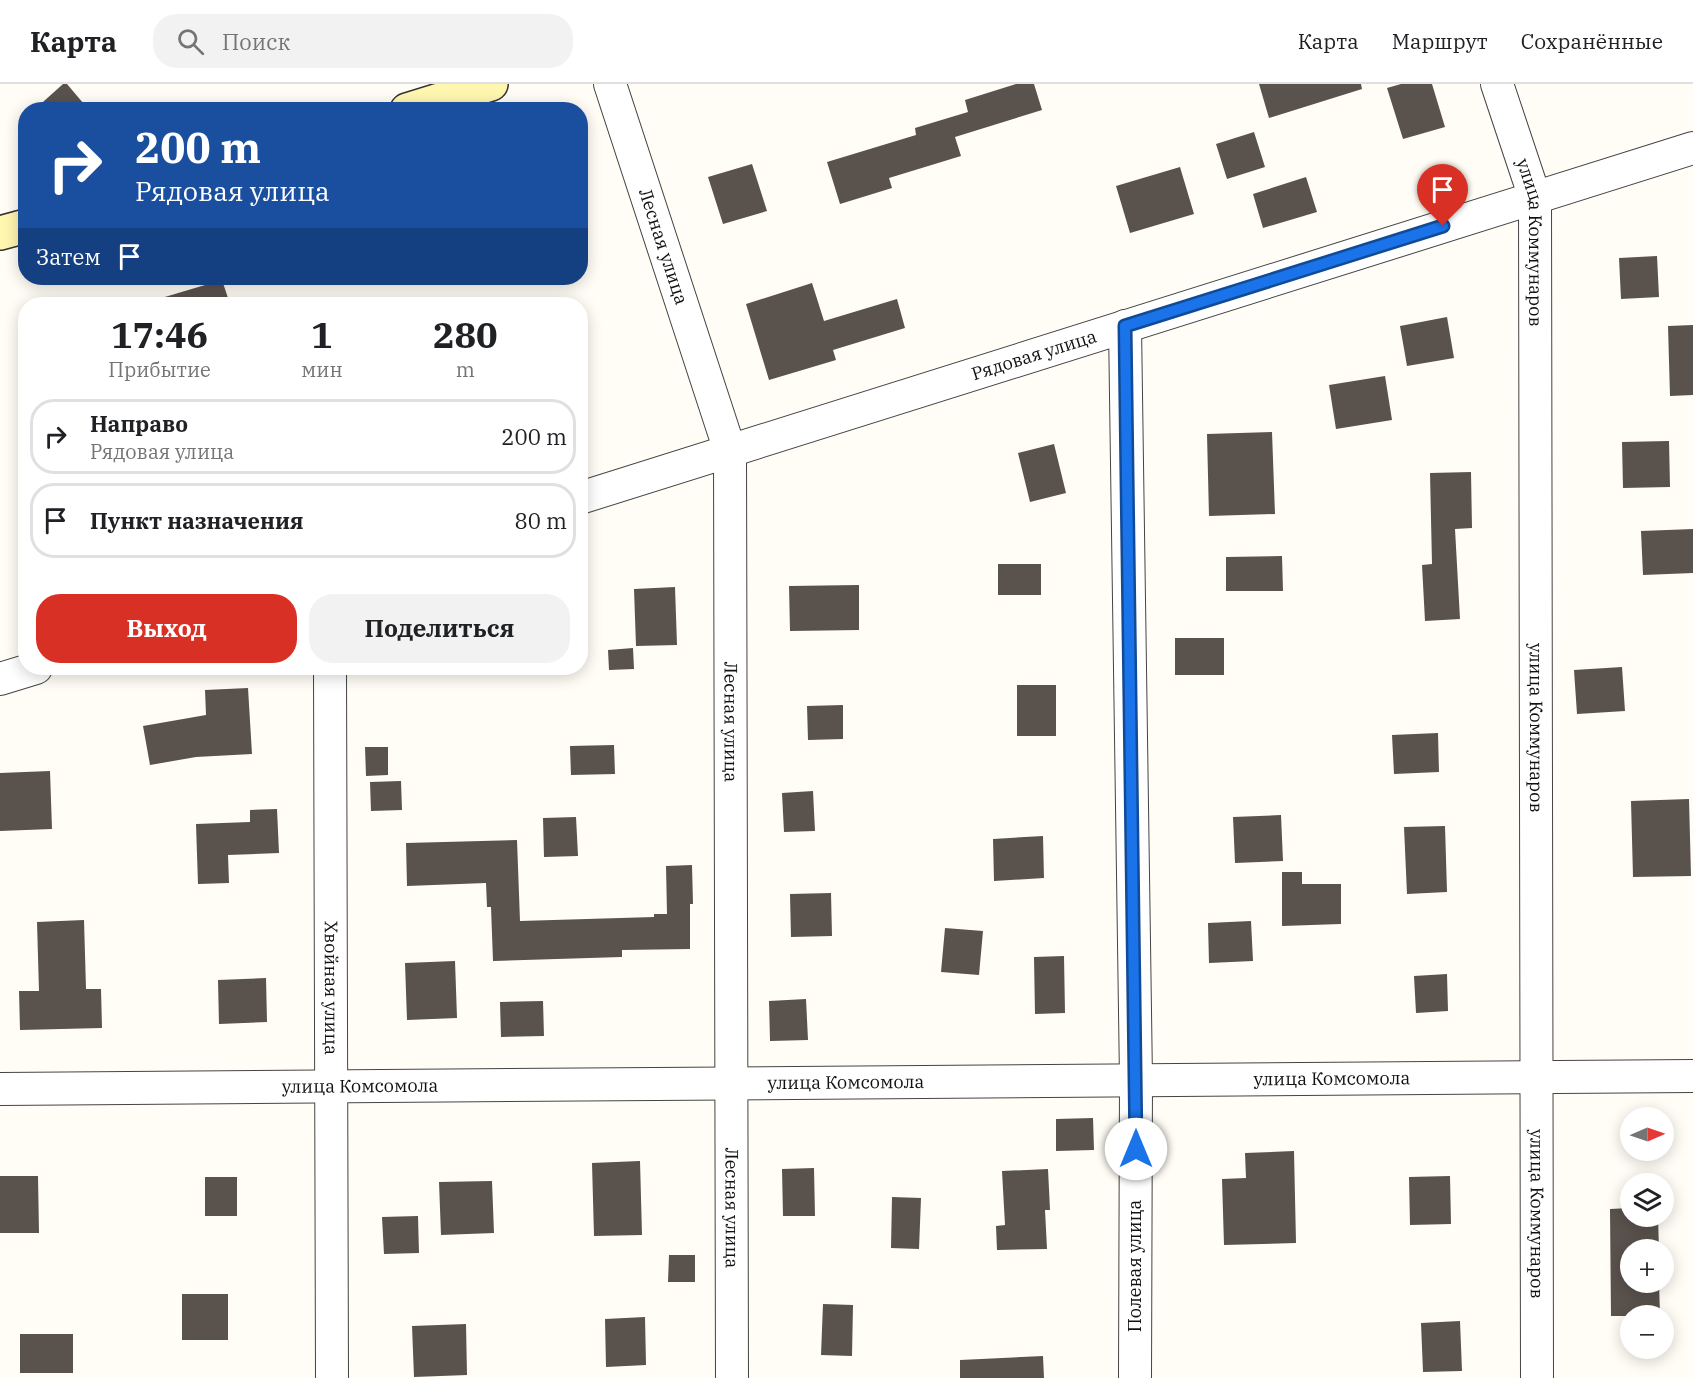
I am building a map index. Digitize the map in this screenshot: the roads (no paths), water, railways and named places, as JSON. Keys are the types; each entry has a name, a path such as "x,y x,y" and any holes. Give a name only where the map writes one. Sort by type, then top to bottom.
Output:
{"main road":[{"path":"433,102 491,84"},
{"path":"0,234 18,228"}],"street":[{"name":"Лесная улица","path":"610,84 730,451 732,1378"},
{"name":"улица Коммунаров","path":"1497,84 1534,198 1537,1378"},
{"name":"Рядовая улица","path":"588,495 1693,148"},
{"name":"Полевая улица","path":"1125,326 1136,1080 1135,1378"},
{"path":"0,679 18,674"},
{"name":"Хвойная улица","path":"330,675 332,1378"},
{"name":"улица Комсомола","path":"0,1089 1693,1076"}]}
